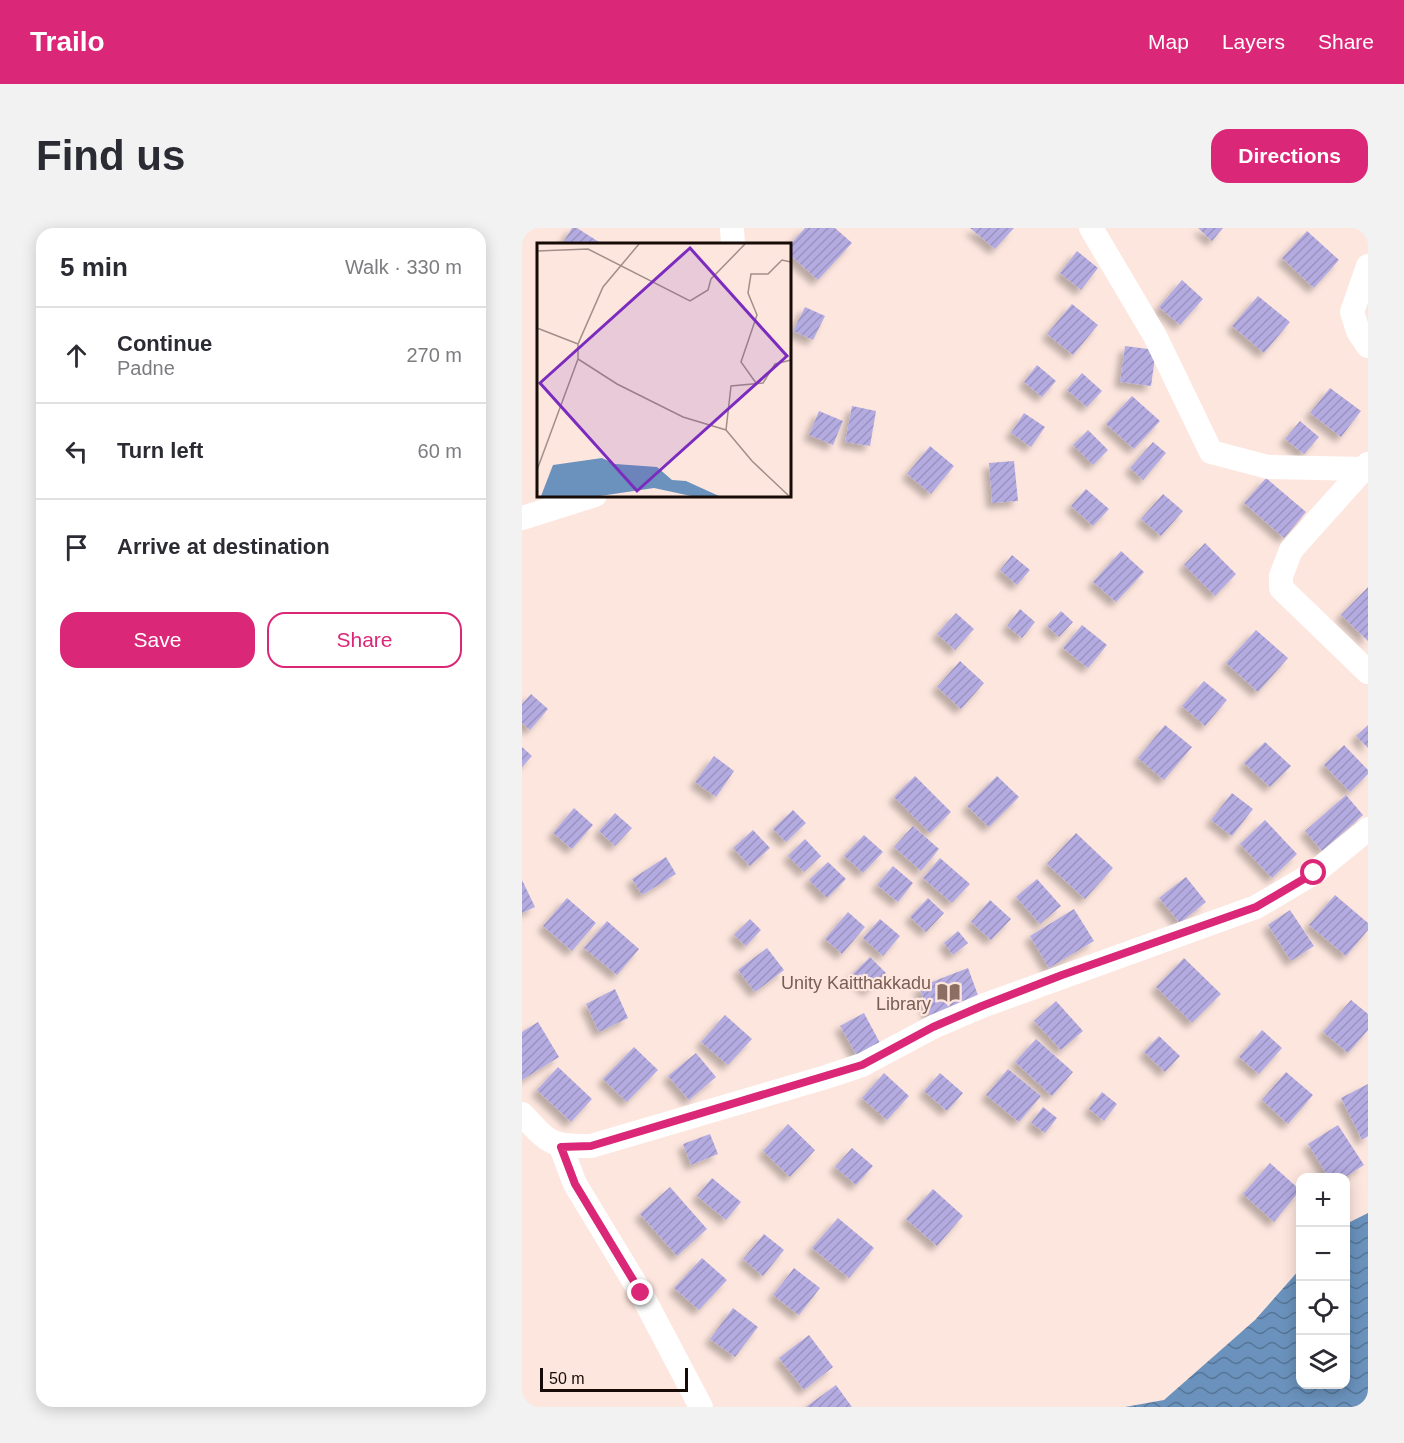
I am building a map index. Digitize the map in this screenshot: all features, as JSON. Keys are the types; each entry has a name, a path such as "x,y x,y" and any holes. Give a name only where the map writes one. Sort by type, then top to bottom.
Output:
{"street":[{"path":"732,228 733,243"},
{"path":"1091,228 1155,336 1211,452 1268,467 1365,466"},
{"path":"1368,266 1352,312 1358,331 1368,346"},
{"path":"1365,466 1291,550 1281,576 1281,588 1368,672"},
{"path":"522,518 591,496"},
{"path":"522,1114 546,1140 561,1147 591,1146 862,1065 933,1027 982,1006 1062,975 1256,907 1314,873 1368,829"},
{"path":"561,1147 575,1184 641,1293 701,1407"}],"water":[{"path":"1368,1213 1368,1397 1362,1407 1125,1407 1164,1400 1255,1320 1296,1274 1296,1389 1350,1389 1350,1222"}],"building":[{"path":"572,228 577,228 599,242 598,243 563,243"},
{"path":"805,228 835,228 852,243 818,280 790,255 790,245"},
{"path":"970,228 1014,228 995,249"},
{"path":"1198,228 1223,228 1212,241"},
{"path":"1307,231 1339,260 1314,288 1282,258"},
{"path":"1077,251 1098,268 1081,290 1060,273"},
{"path":"1182,280 1203,299 1180,325 1159,307"},
{"path":"1258,296 1290,322 1264,353 1232,326"},
{"path":"1072,304 1098,325 1073,355 1047,334"},
{"path":"805,307 825,316 813,340 793,331"},
{"path":"1125,346 1156,350 1151,386 1120,382"},
{"path":"1037,365 1056,381 1042,397 1024,382"},
{"path":"1082,373 1102,391 1087,407 1067,390"},
{"path":"1330,388 1361,411 1341,437 1310,413"},
{"path":"1132,396 1160,421 1134,449 1106,424"},
{"path":"852,406 876,411 870,446 845,442"},
{"path":"819,411 843,421 833,445 809,435"},
{"path":"1024,413 1045,427 1031,447 1011,433"},
{"path":"1300,421 1319,437 1304,454 1285,439"},
{"path":"1088,430 1108,450 1093,465 1073,445"},
{"path":"1153,442 1166,453 1143,480 1130,468"},
{"path":"930,446 954,466 931,494 907,474"},
{"path":"1014,461 1018,501 992,503 989,463"},
{"path":"1266,478 1306,512 1284,538 1244,503"},
{"path":"1086,489 1109,509 1093,526 1071,506"},
{"path":"1163,494 1183,511 1161,536 1141,519"},
{"path":"1205,543 1236,574 1215,596 1184,565"},
{"path":"1121,551 1144,572 1116,602 1093,582"},
{"path":"1012,555 1030,570 1017,585 1000,570"},
{"path":"1368,587 1368,641 1341,615"},
{"path":"1020,609 1035,622 1022,638 1007,626"},
{"path":"1061,611 1073,622 1059,637 1047,626"},
{"path":"956,613 974,629 955,650 937,634"},
{"path":"1082,625 1107,645 1088,668 1063,648"},
{"path":"1256,630 1288,658 1258,692 1226,663"},
{"path":"960,661 984,683 961,709 937,687"},
{"path":"1204,681 1227,700 1205,726 1182,706"},
{"path":"531,694 548,709 530,730 522,723 522,704"},
{"path":"1165,725 1192,747 1164,780 1138,758"},
{"path":"1368,725 1368,748 1356,736"},
{"path":"1265,742 1291,766 1270,787 1244,763"},
{"path":"1344,745 1368,770 1368,774 1350,792 1324,765"},
{"path":"522,747 532,756 522,767"},
{"path":"714,756 734,771 716,797 695,782"},
{"path":"915,776 951,812 930,833 894,797"},
{"path":"997,776 1019,797 989,827 967,806"},
{"path":"1232,793 1253,809 1232,836 1211,820"},
{"path":"1346,795 1363,815 1322,851 1305,831"},
{"path":"574,808 593,825 572,849 553,833"},
{"path":"793,810 806,823 786,842 773,829"},
{"path":"615,813 632,828 615,846 599,831"},
{"path":"1265,820 1297,854 1272,878 1240,844"},
{"path":"913,826 939,849 921,871 894,847"},
{"path":"753,830 770,848 750,866 733,848"},
{"path":"1076,833 1113,868 1085,899 1047,864"},
{"path":"864,835 883,852 863,873 844,856"},
{"path":"805,839 821,856 804,872 788,856"},
{"path":"666,857 676,874 642,895 632,879"},
{"path":"940,858 970,884 952,903 923,878"},
{"path":"828,862 846,879 827,898 809,880"},
{"path":"893,866 913,883 898,902 877,885"},
{"path":"1186,877 1206,902 1180,923 1159,898"},
{"path":"1037,879 1061,906 1040,924 1016,897"},
{"path":"522,880 535,907 522,913"},
{"path":"1335,895 1368,923 1368,930 1346,956 1309,925"},
{"path":"567,898 596,923 572,951 543,926"},
{"path":"928,898 944,913 926,932 910,917"},
{"path":"990,900 1011,919 991,940 971,922"},
{"path":"1074,909 1094,941 1049,968 1030,936"},
{"path":"1290,910 1314,946 1291,961 1268,925"},
{"path":"848,912 865,927 842,954 825,939"},
{"path":"750,919 761,930 746,946 734,935"},
{"path":"880,919 900,936 883,956 863,938"},
{"path":"607,921 639,949 617,975 584,948"},
{"path":"958,931 968,943 953,955 944,943"},
{"path":"767,948 784,970 755,992 738,970"},
{"path":"870,957 886,973 868,991 852,975"},
{"path":"1184,958 1221,994 1192,1023 1156,987"},
{"name":"Unity Kaitthakkadu Library","path":"968,968 979,998 930,1017 919,987"},
{"path":"615,989 628,1018 599,1032 586,1004"},
{"path":"1351,1000 1368,1014 1368,1030 1348,1053 1323,1032"},
{"path":"1056,1001 1083,1031 1061,1050 1034,1021"},
{"path":"864,1013 880,1043 857,1056 840,1026"},
{"path":"725,1015 752,1039 728,1065 701,1042"},
{"path":"538,1022 559,1057 522,1080 522,1032"},
{"path":"1262,1030 1282,1048 1259,1074 1239,1057"},
{"path":"1159,1036 1180,1056 1165,1072 1144,1052"},
{"path":"1036,1039 1073,1072 1052,1096 1015,1062"},
{"path":"634,1047 658,1070 627,1102 603,1079"},
{"path":"696,1053 716,1077 689,1100 668,1076"},
{"path":"558,1067 592,1099 571,1122 537,1090"},
{"path":"1008,1069 1041,1096 1019,1122 986,1095"},
{"path":"1286,1072 1313,1095 1288,1124 1262,1100"},
{"path":"884,1073 909,1096 887,1120 862,1098"},
{"path":"940,1073 963,1093 947,1111 924,1091"},
{"path":"1368,1084 1368,1136 1362,1140 1341,1098"},
{"path":"1102,1092 1117,1104 1104,1121 1089,1109"},
{"path":"1043,1107 1057,1118 1045,1133 1031,1123"},
{"path":"788,1124 815,1150 790,1177 763,1151"},
{"path":"1338,1125 1364,1165 1350,1174 1326,1173 1308,1144"},
{"path":"710,1134 718,1154 691,1165 683,1144"},
{"path":"852,1148 873,1166 856,1185 835,1167"},
{"path":"1270,1163 1296,1186 1296,1195 1274,1222 1243,1194"},
{"path":"712,1178 741,1202 726,1220 697,1196"},
{"path":"670,1187 707,1229 677,1256 640,1214"},
{"path":"933,1189 963,1216 937,1246 906,1219"},
{"path":"838,1218 874,1248 849,1278 812,1248"},
{"path":"764,1234 784,1250 763,1276 743,1259"},
{"path":"702,1258 727,1280 699,1310 674,1288"},
{"path":"794,1268 820,1288 799,1315 773,1295"},
{"path":"733,1308 758,1327 735,1357 710,1339"},
{"path":"809,1335 833,1367 804,1390 779,1358"},
{"path":"836,1385 852,1407 806,1407"}],"place":[{"name":"Unity Kaitthakkadu Library","path":"949,993"}],"route":[{"path":"641,1293 575,1184 561,1147 591,1146 862,1065 933,1027 982,1006 1062,975 1227,920 1290,889 1314,873"}]}
